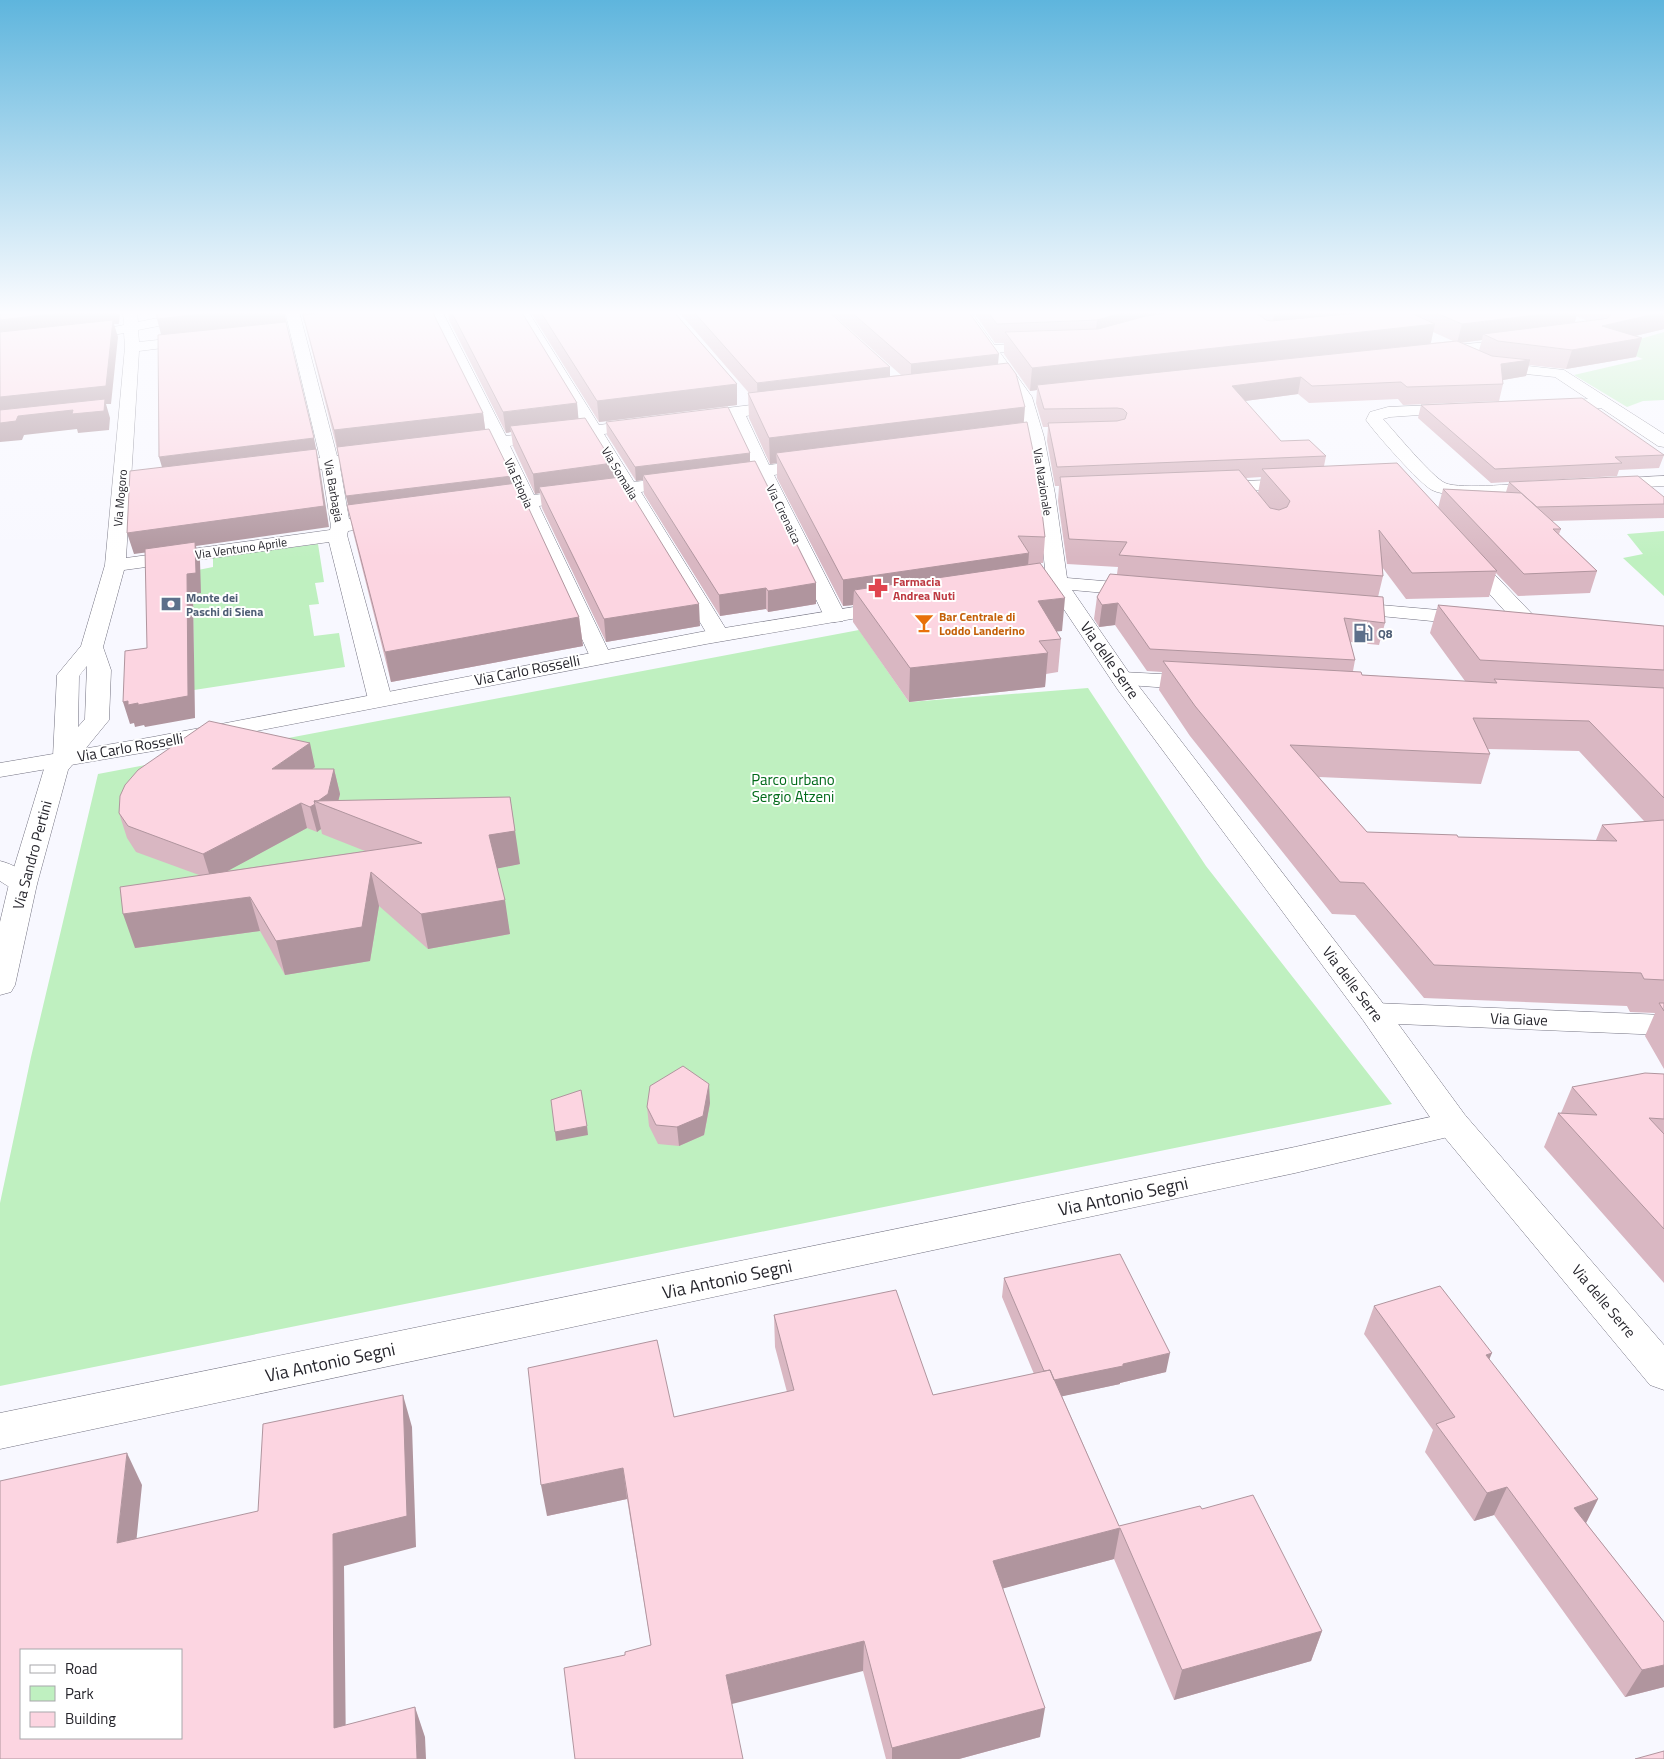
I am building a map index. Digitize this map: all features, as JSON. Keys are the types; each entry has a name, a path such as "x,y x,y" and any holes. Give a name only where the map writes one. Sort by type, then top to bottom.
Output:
{"street":[{"name":"Via Mogoro","path":"65,758 68,675 92,647 115,565 128,393"},
{"name":"Via Barbagia","path":"310,393 330,462 339,531 380,699"},
{"name":"Via Etiopia","path":"473,393 500,442 600,656"},
{"name":"Via Somalia","path":"571,393 718,634"},
{"name":"Via Nazionale","path":"1019,393 1024,397 1055,493 1057,583"},
{"path":"1590,393 1664,442"},
{"path":"1024,397 1042,395"},
{"path":"1537,406 1606,403"},
{"path":"442,449 668,420 743,406 801,404"},
{"name":"Via Cirenaica","path":"743,406 763,471 835,616"},
{"path":"108,412 127,409"},
{"path":"1477,409 1388,412 1376,416 1374,420 1434,484 1446,489 1461,491 1566,486"},
{"path":"1016,439 1035,435 1056,434"},
{"path":"262,470 396,454"},
{"path":"468,509 833,462"},
{"path":"1405,479 1428,478"},
{"path":"122,486 184,479"},
{"path":"1595,485 1664,482"},
{"path":"1201,488 1319,483"},
{"path":"1241,486 1257,506"},
{"name":"Via Ventuno Aprile","path":"115,565 339,531 410,517"},
{"path":"1329,606 1538,624 1457,545"},
{"path":"1000,591 1057,583 1157,592"},
{"name":"Via delle Serre","path":"1057,583 1122,679 1374,1013 1453,1124 1664,1373"},
{"name":"Via Carlo Rosselli","path":"0,770 152,744 718,634 913,604"},
{"path":"65,758 97,720 100,670 92,647"},
{"path":"1122,679 1218,684"},
{"name":"Via Sandro Pertini","path":"0,985 23,884 56,769 65,758"},
{"path":"0,869 23,884"},
{"name":"Via Giave","path":"1374,1013 1664,1025"},
{"name":"Via Antonio Segni","path":"0,1431 1295,1160 1453,1124"}],"green space":[{"path":"1604,393 1664,393 1664,400 1643,401 1627,407"},
{"path":"1664,531 1664,596 1623,558 1643,554 1627,534"},
{"path":"318,544 324,582 315,583 319,604 309,605 314,636 339,633 345,667 194,690 193,594 201,593 198,570 213,567 213,558"},
{"name":"Parco urbano Sergio Atzeni","path":"859,630 909,702 1088,688 1206,866 1392,1104 0,1386 0,1203 31,1057 98,774"}],"building":[{"path":"0,393 38,393 0,397"},
{"path":"158,393 303,393 314,438 159,457"},
{"path":"324,393 473,393 483,413 334,430"},
{"path":"493,393 571,393 577,403 503,412"},
{"path":"592,393 662,393 597,401"},
{"path":"748,393 1021,393 1025,407 769,438"},
{"path":"1039,393 1238,393 1281,441 1309,440 1326,456 1057,467 1048,423 1117,421 1125,419 1127,413 1123,409 1117,408 1044,409"},
{"path":"1582,398 1664,455 1615,457 1622,463 1495,469 1421,405"},
{"path":"105,399 104,411 72,414 73,410 18,416 16,421 0,423 0,410"},
{"path":"728,407 750,453 635,467 606,422"},
{"path":"585,418 613,463 533,474 510,426"},
{"path":"1027,422 1037,470 1045,537 1018,536 1029,553 843,580 776,453"},
{"path":"489,429 512,476 346,496 337,447"},
{"path":"316,449 324,506 127,533 130,471"},
{"path":"755,461 816,583 768,591 766,588 719,595 643,475"},
{"path":"1397,463 1497,571 1412,573 1379,530 1383,576 1119,555 1127,542 1069,539 1060,477 1239,470 1270,508 1279,510 1287,507 1290,501 1262,469"},
{"path":"1638,476 1664,497 1664,504 1537,507 1509,482"},
{"path":"621,477 699,604 604,619 539,487"},
{"path":"517,483 579,617 385,652 347,505"},
{"path":"1443,489 1521,493 1561,529 1553,529 1597,571 1524,574"},
{"path":"195,542 196,573 187,574 188,696 128,705 128,701 123,702 125,651 147,648 145,549"},
{"path":"1040,563 1065,598 1038,601 1061,639 1039,641 1048,653 910,668 854,590"},
{"path":"1110,574 1383,597 1385,623 1344,618 1355,660 1150,649 1118,603 1102,605 1097,597"},
{"path":"1438,605 1664,626 1664,670 1480,660"},
{"path":"1163,661 1361,672 1362,675 1497,683 1494,679 1664,688 1664,798 1589,721 1473,718 1490,754 1290,745 1367,832 1457,835 1458,837 1617,841 1602,825 1664,820 1664,980 1644,979 1641,973 1434,965 1364,883 1340,882 1195,706"},
{"path":"209,721 310,743 272,769 334,769 328,794 318,801 314,801 315,804 310,807 301,803 203,854 128,826 119,813 120,796 125,785 138,770"},
{"path":"510,797 515,831 489,835 505,900 421,914 371,872 362,927 276,941 250,897 123,914 120,887 422,843 314,801"},
{"path":"1659,1003 1664,1003 1664,1011"},
{"path":"683,1066 709,1084 703,1116 677,1127 656,1125 647,1107 650,1086"},
{"path":"1645,1073 1664,1074 1664,1119 1649,1118 1664,1134 1664,1229 1558,1113 1597,1115 1572,1087"},
{"path":"581,1090 587,1126 555,1132 551,1100"},
{"path":"1120,1254 1170,1353 1123,1364 1123,1366 1054,1380 1050,1370 1044,1371 1004,1278"},
{"path":"1440,1286 1492,1353 1486,1355 1598,1499 1574,1508 1664,1622 1664,1665 1642,1670 1507,1487 1487,1493 1436,1424 1455,1417 1374,1306"},
{"path":"896,1290 933,1395 1050,1370 1119,1526 1200,1506 1202,1509 1253,1495 1322,1631 1182,1670 1120,1528 993,1561 1045,1708 892,1748 864,1641 726,1675 743,1759 575,1759 564,1668 625,1655 625,1652 651,1645 623,1468 541,1485 528,1368 657,1340 674,1417 794,1390 774,1315"},
{"path":"403,1395 407,1516 333,1534 334,1728 415,1707 417,1759 0,1759 0,1481 127,1453 117,1543 258,1511 263,1424"},
{"path":"1664,1751 1664,1759 1635,1759"}],"place":[{"name":"Farmacia Andrea Nuti","path":"878,588"},
{"name":"Monte dei Paschi di Siena","path":"171,604"},
{"name":"Bar Centrale di Loddo Landerino","path":"924,623"},
{"name":"Q8","path":"1363,633"}]}
